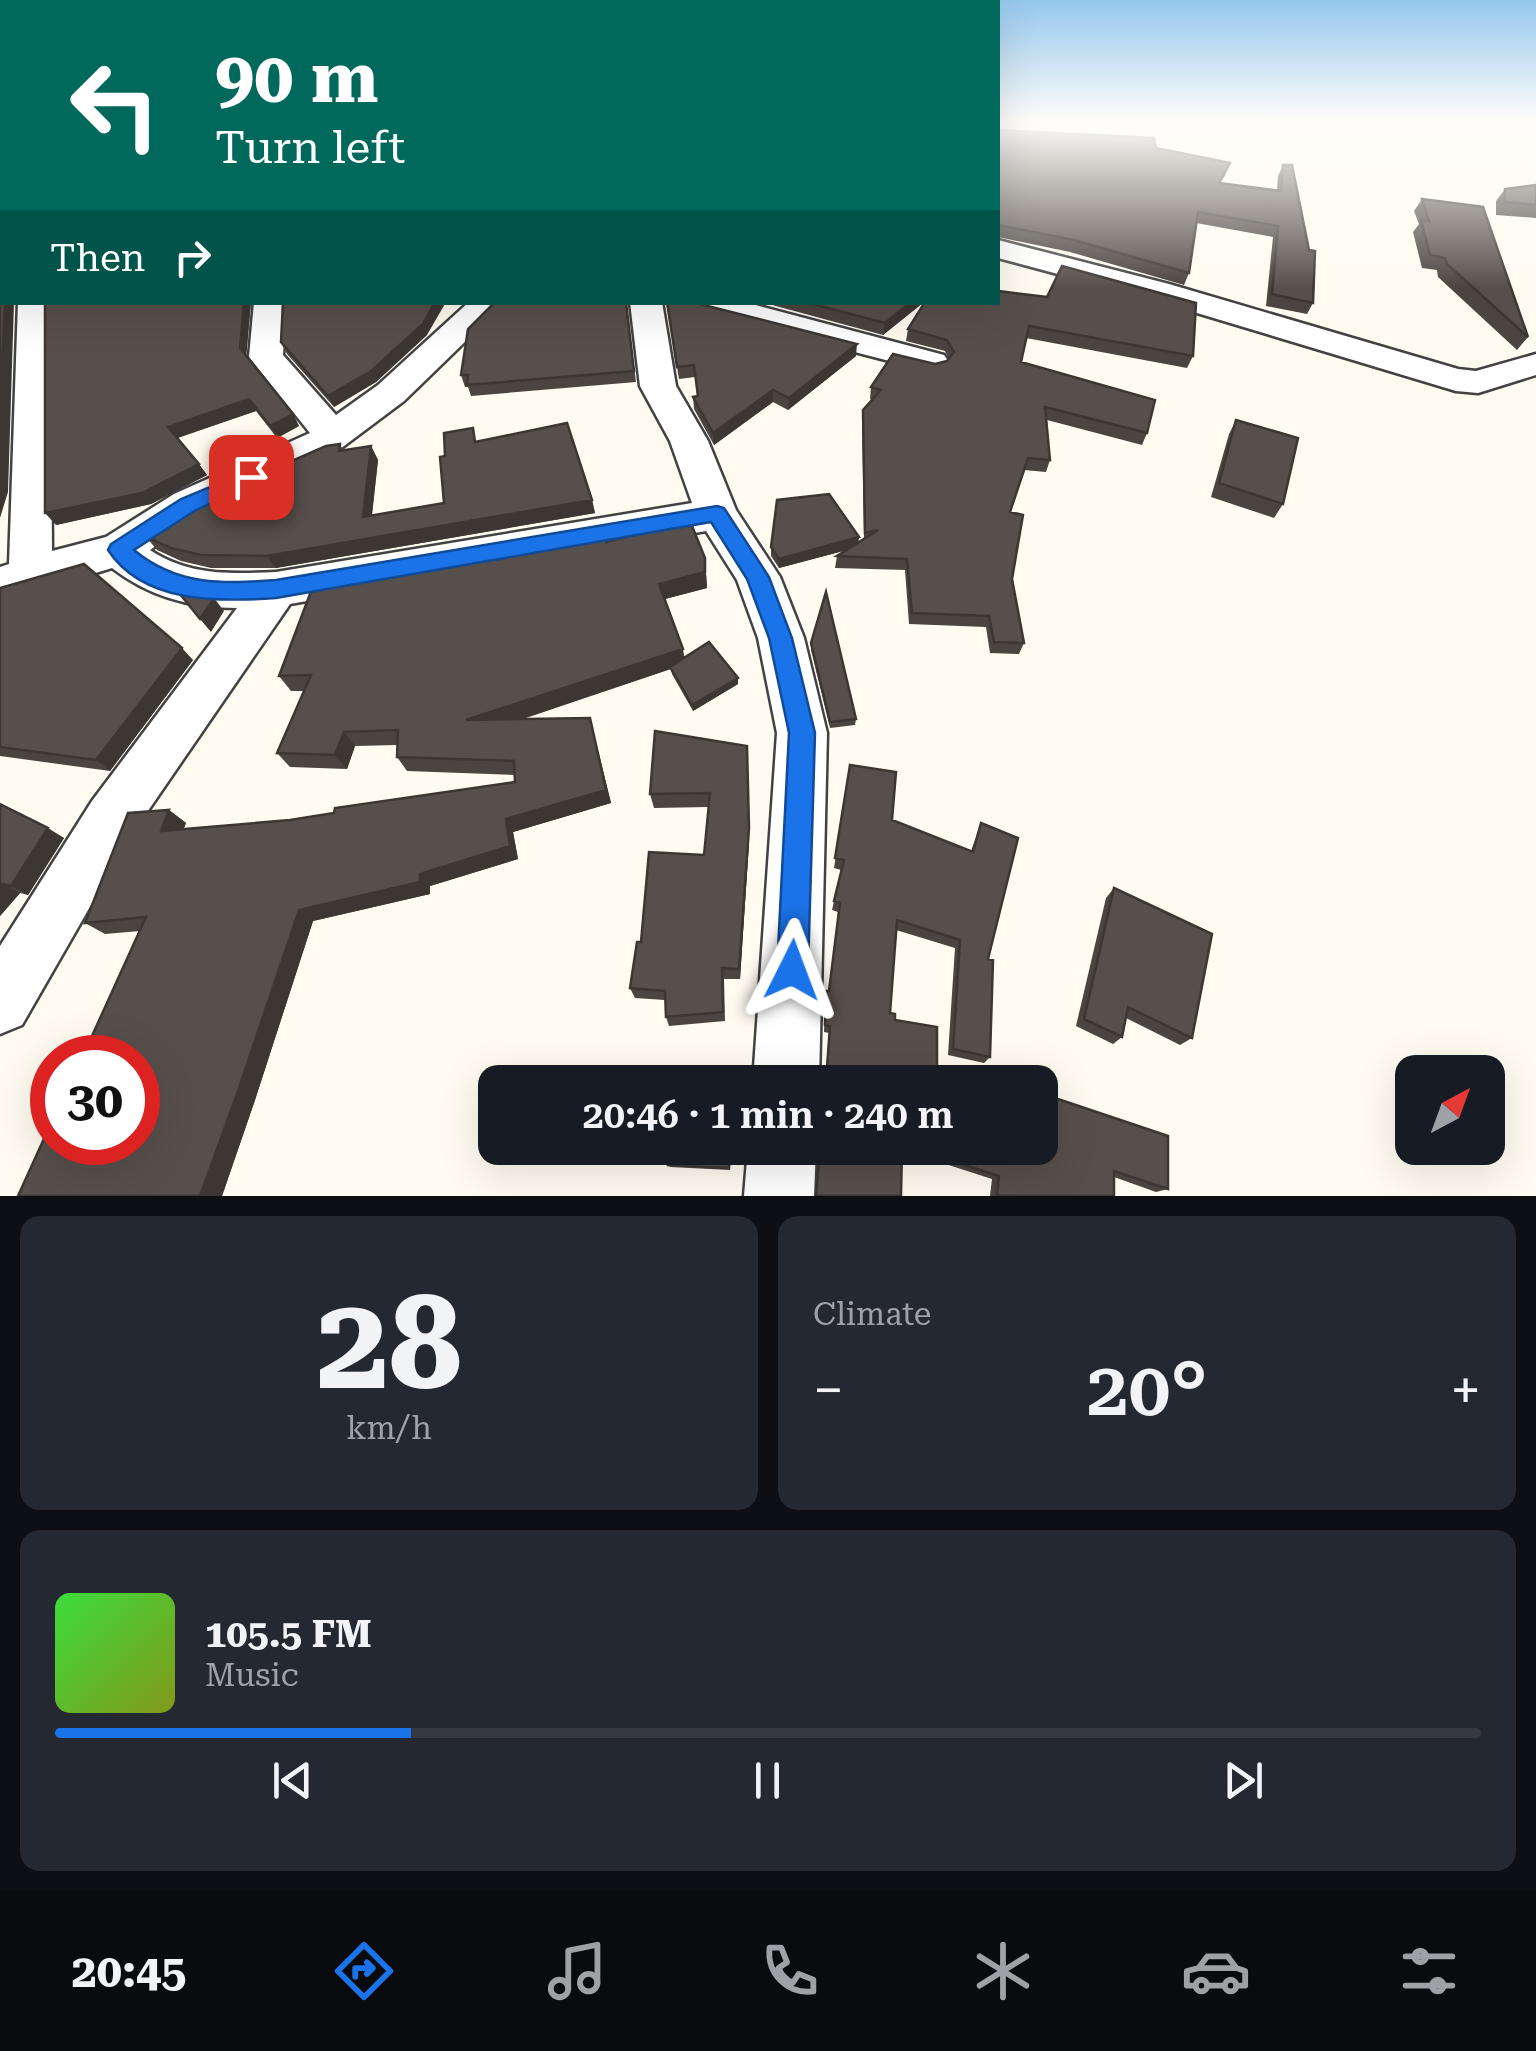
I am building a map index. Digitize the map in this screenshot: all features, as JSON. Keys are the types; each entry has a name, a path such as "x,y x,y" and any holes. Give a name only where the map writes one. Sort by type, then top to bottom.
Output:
{"street":[{"path":"1000,250 1158,291 1456,380 1478,382 1536,364"},
{"path":"33,305 15,410 15,579 119,550 188,504 314,449 390,393 452,332 486,305"},
{"path":"270,305 266,357 334,435"},
{"path":"646,305 658,386 690,441 717,514 758,577 780,638 802,733 787,1065"},
{"path":"713,305 932,362"},
{"path":"119,550 141,568 173,584 216,593 276,589 717,514"},
{"path":"0,1003 111,819 276,589"},
{"path":"779,1196 781,1165"}],"building":[{"path":"1000,177 1222,177 1219,183 1281,191 1282,177 1294,177 1309,250 1315,251 1313,303 1272,294 1278,226 1198,212 1189,273 1074,240 1000,225"},
{"path":"1536,185 1536,205 1505,202 1505,189"},
{"path":"1422,199 1483,207 1528,337 1445,258 1430,255 1421,220 1429,221"},
{"path":"1062,266 1196,303 1193,356 1029,326 1021,362 1155,400 1147,433 1045,407 1050,460 1028,458 1010,512 1023,515 1012,579 1024,643 994,642 989,616 912,613 907,559 837,556 878,530 865,533 863,410 881,390 871,387 893,354 935,364 947,361 954,352 947,340 908,329 923,305 1000,305 1000,291 1047,297"},
{"path":"0,305 5,305 0,408"},
{"path":"45,305 244,305 240,348 293,414 270,426 249,399 168,427 199,464 142,493 45,513"},
{"path":"283,305 433,305 423,324 371,371 328,396 281,342"},
{"path":"492,305 626,305 634,371 467,385 468,375 461,375 468,329"},
{"path":"667,305 704,305 857,344 789,398 773,390 713,433 693,397 698,396 694,365 677,367"},
{"path":"816,305 907,305 885,323"},
{"path":"1236,420 1298,438 1283,504 1219,483"},
{"path":"567,423 592,500 267,556 201,555 146,537 194,504 326,446 340,444 339,451 371,446 363,517 444,503 440,457 445,456 444,433 473,428 475,442"},
{"path":"829,494 859,537 779,559 771,547 777,500"},
{"path":"690,521 705,558 705,572 659,584 683,649 466,720 590,718 606,790 506,819 510,846 420,874 420,882 299,910 200,1196 18,1196 32,1165 160,1165 160,1035 92,1035 146,917 85,923 128,813 169,810 161,831 290,820 334,813 335,808 515,782 514,761 397,757 398,730 344,732 335,755 277,753 311,675 279,676 313,586 604,536 606,542"},
{"path":"84,564 182,648 96,760 0,747 0,588"},
{"path":"826,592 856,719 830,722 811,643"},
{"path":"180,594 214,598 200,619"},
{"path":"709,642 738,678 692,705 670,667"},
{"path":"655,731 747,746 749,828 739,969 722,968 723,1012 666,1017 665,991 630,988 637,942 641,942 649,852 704,855 710,793 650,794"},
{"path":"850,765 896,772 892,820 973,852 981,823 1018,838 988,959 993,960 990,1057 953,1049 960,940 897,920 890,1013 895,1014 895,1020 937,1027 937,1065 827,1065 830,1026 825,1025 826,991 840,903 834,901 844,860 835,858"},
{"path":"0,804 48,828 11,886 0,887"},
{"path":"1114,888 1212,934 1192,1038 1128,1007 1122,1037 1084,1019"},
{"path":"1058,1099 1168,1136 1168,1189 1114,1171 1114,1196 997,1196 999,1176 964,1165 1058,1165"},
{"path":"668,1165 729,1165 729,1168"},
{"path":"819,1165 902,1165 901,1196 816,1196"}],"route":[{"path":"251,477 188,504 119,550 141,568 173,584 216,593 276,589 717,514 758,577 780,638 802,733 792,970"}]}
